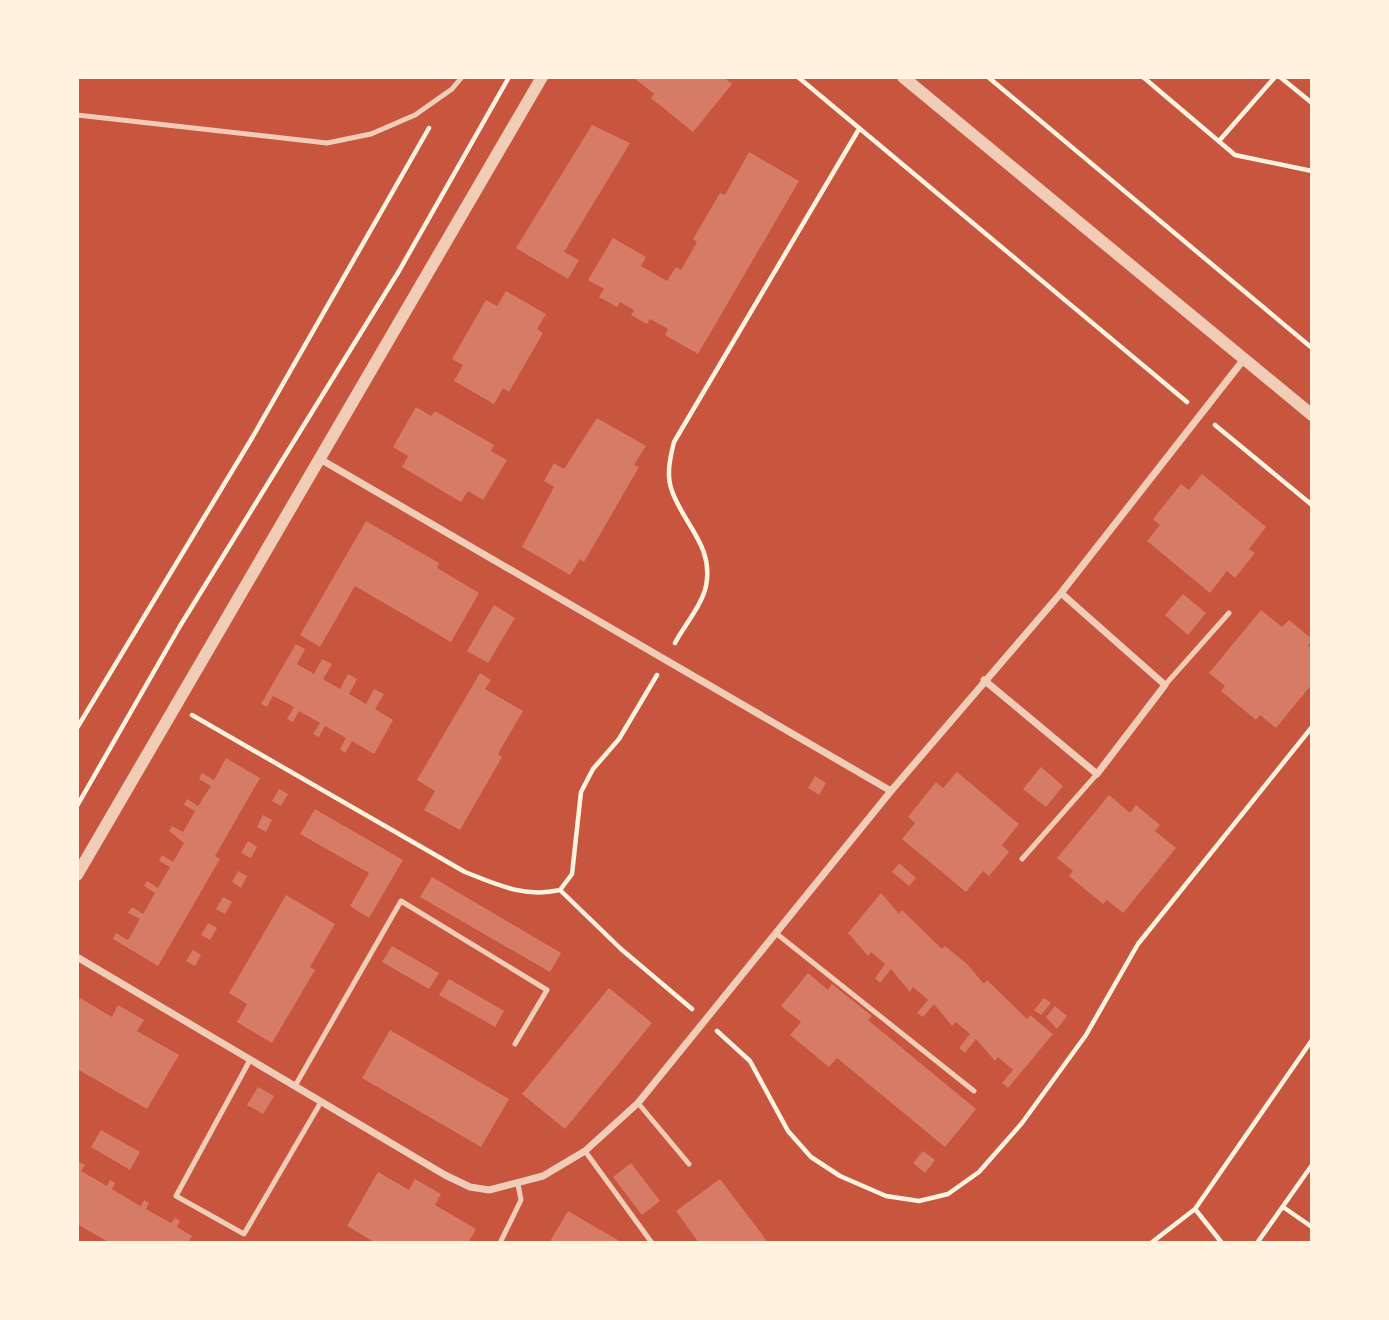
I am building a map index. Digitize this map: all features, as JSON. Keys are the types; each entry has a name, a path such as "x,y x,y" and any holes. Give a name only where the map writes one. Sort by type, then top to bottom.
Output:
{"street":[{"path":"77,875 542,77"},
{"path":"903,77 1312,415"},
{"path":"77,957 470,1187 489,1190 543,1176 585,1151 638,1103 891,791 1061,593 1244,359"},
{"path":"320,459 891,791"},
{"path":"984,680 1097,775 1165,685 1061,593"}],"lane":[{"path":"77,116 327,143 371,134 415,115 452,89 462,77"},
{"path":"1165,685 1228,613"},
{"path":"1022,859 1097,775"},
{"path":"295,1086 401,901 547,990 515,1044"},
{"path":"777,934 974,1091"},
{"path":"250,1060 176,1196 244,1234 321,1102"},
{"path":"638,1103 690,1164"},
{"path":"585,1151 652,1243"},
{"path":"500,1243 521,1200 518,1184"}],"path":[{"path":"77,806 180,626 399,271 509,77"},
{"path":"798,77 1312,505"},
{"path":"988,77 1312,348"},
{"path":"1143,77 1235,155 1312,171"},
{"path":"1219,141 1278,77 1312,103"},
{"path":"77,728 259,427 432,125"},
{"path":"560,890 621,949 750,1061 788,1131 811,1157 840,1176 886,1196 919,1201 948,1194 979,1172 1022,1123 1086,1035 1138,944 1312,727"},
{"path":"1151,1243 1195,1209 1312,1040"},
{"path":"1257,1243 1311,1169"},
{"path":"1283,1207 1312,1227"},
{"path":"1195,1209 1223,1243"}],"building":[{"path":"633,77 723,77 732,84 693,132 651,98 654,94"},
{"path":"592,125 630,143 564,252 579,260 568,279 516,248"},
{"path":"749,152 799,181 698,354 665,335 668,329 650,319 647,324 631,315 634,310 620,302 617,307 599,297 604,289 588,280 613,238 646,257 641,266 667,281 676,267 681,270 697,242 693,239 720,193 725,195"},
{"path":"506,291 546,314 537,329 543,333 509,392 503,388 494,404 454,381 463,365 452,359 486,300 497,306"},
{"path":"416,407 431,416 435,411 494,445 491,451 507,460 483,500 468,491 461,502 402,467 408,456 393,447"},
{"path":"597,418 646,446 634,465 639,467 584,562 580,559 570,575 522,547 554,487 544,481 554,463 564,469"},
{"path":"1202,474 1266,527 1249,549 1255,553 1235,578 1227,571 1210,593 1147,541 1160,525 1153,519 1181,484 1189,490"},
{"path":"366,521 439,563 437,568 479,593 451,642 355,586 320,647 300,635"},
{"path":"1183,594 1206,613 1188,635 1165,615"},
{"path":"494,605 515,618 488,663 467,651"},
{"path":"1261,610 1282,627 1289,620 1312,639 1308,646 1312,649 1312,684 1276,728 1260,715 1256,720 1221,691 1225,686 1209,673"},
{"path":"296,644 305,649 297,664 314,674 322,659 332,664 323,679 340,689 348,674 357,679 349,694 366,704 374,689 384,694 375,709 393,720 374,754 352,741 345,753 340,749 346,738 325,726 319,737 313,734 320,723 299,711 293,722 287,719 294,707 273,696 267,707 261,704"},
{"path":"480,673 491,680 485,689 523,711 498,754 502,757 460,830 424,810 435,791 417,780"},
{"path":"226,758 260,778 215,856 220,859 158,966 113,939 116,933 128,940 140,919 128,913 132,907 143,914 155,893 144,886 147,881 158,888 170,867 159,861 162,855 173,862 184,843 169,831 172,826 183,832 195,811 184,805 187,799 198,806 211,786 199,779 202,773 214,780"},
{"path":"1041,767 1063,786 1046,807 1023,789"},
{"path":"957,772 1019,824 1002,845 1009,852 989,876 983,871 966,892 902,839 915,823 908,817 936,782 943,788"},
{"path":"815,776 826,783 819,795 808,788"},
{"path":"279,789 288,794 281,806 272,801"},
{"path":"1109,795 1130,813 1136,805 1160,825 1155,831 1176,848 1123,913 1107,900 1103,904 1069,876 1073,871 1057,858"},
{"path":"315,809 403,860 369,918 350,906 369,873 300,834"},
{"path":"263,815 272,820 266,832 257,827"},
{"path":"248,841 257,847 251,858 241,853"},
{"path":"899,863 916,878 909,886 892,872"},
{"path":"238,871 247,876 241,888 232,882"},
{"path":"432,877 561,953 550,972 420,897"},
{"path":"881,893 899,914 902,910 942,949 945,946 966,963 984,984 987,980 1027,1019 1030,1015 1053,1034 1008,1088 1002,1083 1013,1070 998,1057 995,1061 976,1039 965,1053 959,1048 970,1034 956,1022 952,1026 934,1004 923,1017 917,1013 928,1000 913,987 910,992 891,969 880,983 875,978 885,964 871,952 868,956 848,933"},
{"path":"286,895 335,924 310,967 315,970 272,1043 237,1022 247,1004 229,993"},
{"path":"223,897 232,902 225,914 216,909"},
{"path":"208,923 217,928 210,940 201,935"},
{"path":"392,946 439,973 429,989 382,962"},
{"path":"193,950 201,955 195,966 186,961"},
{"path":"808,973 828,990 832,984 872,1016 868,1020 976,1109 945,1147 837,1058 829,1067 790,1035 801,1022 781,1006"},
{"path":"449,979 504,1011 495,1027 439,995"},
{"path":"609,988 652,1023 565,1129 522,1094"},
{"path":"80,998 112,1017 118,1005 144,1020 137,1031 179,1055 147,1109 77,1069 77,1004"},
{"path":"1044,998 1051,1003 1041,1015 1034,1010"},
{"path":"1055,1006 1067,1016 1057,1029 1046,1017"},
{"path":"390,1030 509,1099 481,1147 362,1078"},
{"path":"258,1087 274,1096 263,1114 247,1105"},
{"path":"101,1130 140,1152 130,1170 91,1147"},
{"path":"923,1151 935,1160 925,1173 913,1163"},
{"path":"79,1162 85,1165 81,1171 107,1186 110,1180 115,1183 112,1189 135,1203 141,1206 144,1200 149,1203 146,1209 151,1212 171,1223 175,1218 180,1221 177,1227 192,1236 188,1243 110,1243 77,1224"},
{"path":"631,1163 660,1201 642,1215 613,1177"},
{"path":"378,1172 409,1190 415,1179 441,1194 435,1205 476,1229 468,1243 376,1243 347,1226"},
{"path":"720,1179 768,1243 699,1243 676,1211"},
{"path":"568,1211 585,1221 623,1243 549,1243"}]}
